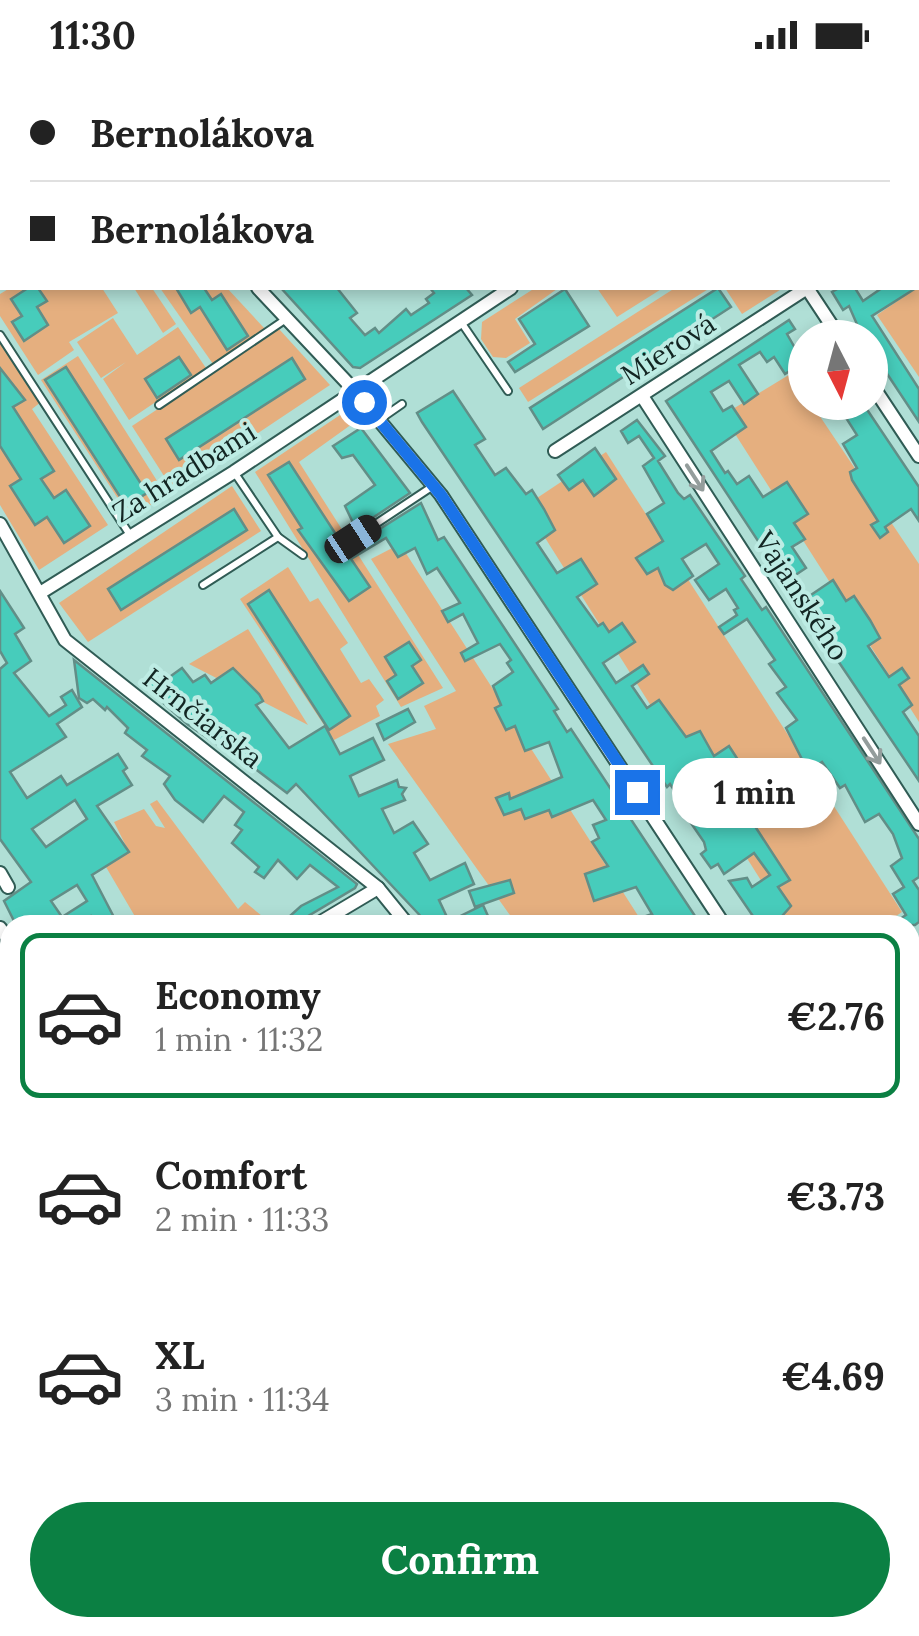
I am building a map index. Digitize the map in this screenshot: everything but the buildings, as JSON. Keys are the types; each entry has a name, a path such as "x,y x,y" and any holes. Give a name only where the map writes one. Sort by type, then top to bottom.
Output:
{"street":[{"path":"260,290 354,390 434,486 717,915"},
{"name":"Za hradbami","path":"40,593 234,472 508,290"},
{"name":"Mierová","path":"555,450 804,290"},
{"path":"808,290 828,320"},
{"name":"Vajanského","path":"642,396 919,824"},
{"path":"888,409 919,456"},
{"name":"Hrnčiarska","path":"0,524 65,640 378,888 400,915"},
{"path":"0,873 8,887"},
{"path":"333,915 378,888"}],"lane":[{"path":"159,405 287,318"},
{"path":"460,321 508,391"},
{"path":"0,335 131,536"},
{"path":"379,420 402,404"},
{"path":"234,472 278,536 302,555"},
{"path":"353,539 434,486"},
{"path":"203,586 278,536"}],"shaded area":[{"path":"7,290 103,290 118,313 69,342 74,350 38,375 0,316 0,294"},
{"path":"135,290 153,290 176,324 163,333"},
{"path":"161,290 229,290 265,329 213,364"},
{"path":"532,290 556,290 515,319 530,343 506,358 493,357 481,339 482,322"},
{"path":"598,290 660,290 617,317"},
{"path":"672,290 707,290 528,402 519,388"},
{"path":"726,290 780,290 742,314"},
{"path":"919,290 919,377 888,331 888,320 880,320 877,315"},
{"path":"113,318 137,355 178,327 206,368 129,420 103,379 126,362 101,378 77,342"},
{"path":"279,329 330,385 173,490 132,426"},
{"path":"0,339 41,402 32,409 108,525 39,570 0,505"},
{"path":"78,356 166,495 135,515 128,514 41,380"},
{"path":"788,375 788,420 822,420 919,564 919,722 723,415"},
{"path":"343,413 353,413 359,419 299,462 443,688 401,707 255,472"},
{"path":"606,452 902,912 783,915 525,506"},
{"path":"232,486 261,531 88,642 59,603"},
{"path":"400,544 638,915 510,915 388,744 436,729 424,706 456,691 371,559"},
{"path":"288,567 310,602 318,598 348,643 340,649 361,683 369,679 384,700 376,706 380,716 334,740 240,599"},
{"path":"248,629 308,725 189,664"},
{"path":"157,800 238,909 245,902 261,915 134,915 106,867 129,852 114,822 144,809 156,826 165,828 150,804"}],"route":[{"path":"364,402 441,495 637,792"}]}
